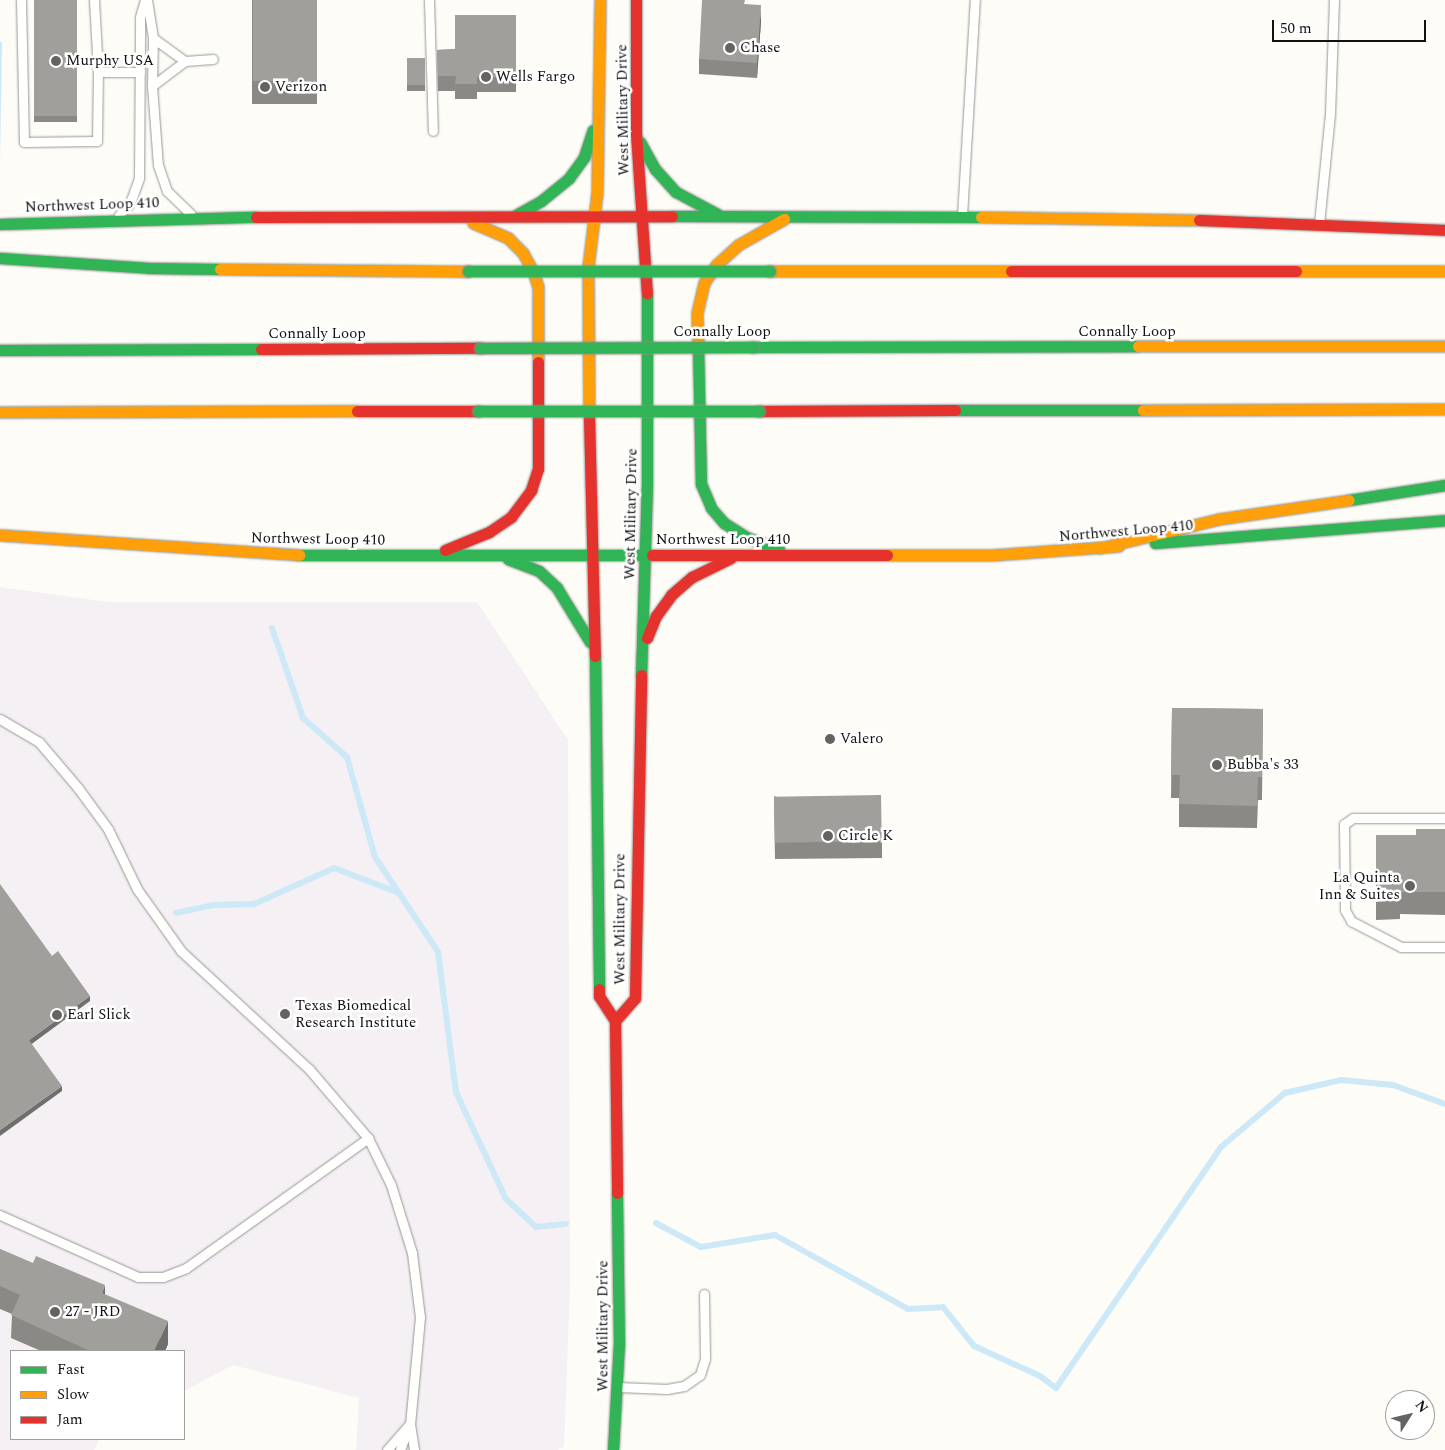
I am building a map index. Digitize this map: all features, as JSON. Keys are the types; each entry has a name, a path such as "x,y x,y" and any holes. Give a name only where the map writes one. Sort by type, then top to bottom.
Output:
{"main road":[{"name":"West Military Drive","path":"600,0 594,217 588,266 591,554 593,649 597,710 599,996 615,1021 618,1387 614,1450"},
{"name":"West Military Drive","path":"615,1021 635,998 634,870 646,554 647,269 636,132 636,0"},
{"path":"511,217 546,198 576,169 589,145 598,104"},
{"path":"636,132 645,155 676,192 707,210 730,217"},
{"name":"Northwest Loop 410","path":"0,224 195,217 962,217 1158,218 1445,230"},
{"path":"427,556 490,532 511,517 531,490 539,455 538,287 534,274 523,253 499,231 443,217"},
{"path":"788,218 754,234 727,254 709,274 700,292 698,468 706,497 724,523 748,538 797,555"},
{"path":"0,258 197,269 468,271 1445,271"},
{"name":"Connally Loop","path":"0,350 1445,346"},
{"path":"0,412 1445,409"},
{"path":"1100,548 1219,519 1445,485"},
{"name":"Northwest Loop 410","path":"0,535 284,555 992,555 1445,520"},
{"path":"497,555 530,566 552,584 580,621 593,649"},
{"path":"643,662 651,627 671,595 697,575 740,555"}],"lane":[{"path":"21,0 24,142 97,141 98,72 94,0"},
{"path":"146,0 153,38 152,86 162,179 175,201 195,217"},
{"path":"115,219 130,203 139,178 140,17 146,0"},
{"path":"429,0 434,131"},
{"path":"962,217 975,0"},
{"path":"1320,224 1330,114 1334,0"},
{"path":"153,38 185,60"},
{"path":"152,86 185,60 213,59"},
{"path":"98,72 140,72"},
{"path":"0,719 39,742 78,788 108,829 137,889 181,951 309,1069 368,1138 391,1185 412,1253 420,1317 410,1424 414,1450"},
{"path":"1445,818 1354,818 1344,824 1345,910 1351,921 1401,947 1445,947"},
{"path":"0,1215 138,1277 163,1277 186,1268 368,1138"},
{"path":"618,1387 667,1389 684,1386 700,1375 705,1359 704,1294"},
{"path":"387,1450 410,1424"},
{"path":"400,1450 410,1424"}],"shaded area":[{"name":"Texas Biomedical Research Institute","path":"0,587 108,602 477,602 568,740 570,1288 564,1446 558,1450 356,1450 359,1398 233,1365 185,1390 185,1350 10,1350 10,1440 99,1440 94,1450 0,1450"}],"water":[{"path":"0,41 2,43 0,162"}],"building":[{"name":"Murphy USA","path":"34,0 77,0 77,116 34,116"},
{"path":"253,0 317,0 317,81 253,81"},
{"name":"Chase","path":"702,0 745,0 744,4 761,5 757,63 699,59"},
{"name":"Wells Fargo","path":"455,15 516,15 516,77 477,77 477,84 455,84 456,76 438,76 437,50 455,49"},
{"path":"407,58 425,58 425,85 407,85"},
{"name":"Bubba's 33","path":"1172,708 1263,709 1262,777 1258,777 1257,806 1179,804 1180,775 1171,775"},
{"name":"Circle K","path":"881,795 882,841 775,843 774,797"},
{"name":"La Quinta Inn & Suites","path":"1416,829 1445,829 1445,892 1400,892 1400,897 1376,897 1376,835 1416,835"},
{"name":"Earl Slick","path":"0,884 52,956 58,951 90,996 29,1040 62,1086 0,1130"},
{"path":"0,1249 33,1263 36,1256 105,1285 102,1293 168,1321 154,1350 88,1350 11,1315 20,1295 0,1286"}],"waterway":[{"path":"272,628 303,718 347,757 375,857 438,952 456,1092 506,1199 536,1227 566,1224"},
{"path":"176,913 214,905 254,904 334,868 399,893"},
{"path":"656,1223 701,1247 775,1235 908,1309 943,1307 974,1346 1040,1376 1056,1388 1221,1147 1285,1093 1341,1080 1393,1085 1445,1104"}],"traffic: fast":[{"path":"514,216 541,201 569,178 584,157 593,130"},
{"path":"640,142 655,169 676,192 717,214"},
{"path":"672,216 981,217"},
{"path":"0,224 256,217"},
{"path":"0,258 149,268 220,269"},
{"path":"468,271 770,271"},
{"path":"641,675 647,485 647,294"},
{"path":"698,344 701,484 711,508 724,523 748,538 779,549"},
{"path":"753,347 1138,346"},
{"path":"480,348 753,347"},
{"path":"0,350 261,349"},
{"path":"955,410 1143,410"},
{"path":"478,411 759,411"},
{"path":"1349,500 1445,485"},
{"path":"1155,543 1445,520"},
{"path":"299,555 652,555"},
{"path":"508,559 539,571 557,588 590,642"},
{"path":"595,656 599,989"},
{"path":"613,1450 619,1344 617,1193"}],"traffic: slow":[{"path":"589,416 588,267 597,193 600,0"},
{"path":"981,217 1199,220"},
{"path":"698,344 697,313 704,283 716,265 738,245 784,219"},
{"path":"473,223 508,238 523,253 534,274 538,287 538,362"},
{"path":"220,269 468,271"},
{"path":"770,271 1011,271"},
{"path":"1296,271 1445,271"},
{"path":"1138,346 1445,346"},
{"path":"1143,410 1445,409"},
{"path":"0,412 357,411"},
{"path":"1100,548 1219,519 1349,500"},
{"path":"0,535 299,555"},
{"path":"887,555 992,555 1119,546"}],"traffic: jam":[{"path":"636,0 636,133 647,294"},
{"path":"256,217 672,216"},
{"path":"1199,220 1445,230"},
{"path":"1011,271 1296,271"},
{"path":"261,349 480,348"},
{"path":"445,550 489,532 511,517 531,490 538,469 538,362"},
{"path":"759,411 955,410"},
{"path":"357,411 478,411"},
{"path":"589,416 595,656"},
{"path":"652,555 887,555"},
{"path":"647,638 656,616 671,595 692,577 731,558"},
{"path":"615,1021 635,998 641,675"},
{"path":"599,989 599,996 615,1021 617,1193"}],"place":[{"name":"Chase","path":"730,48"},
{"name":"Murphy USA","path":"56,61"},
{"name":"Wells Fargo","path":"486,77"},
{"name":"Verizon","path":"265,87"},
{"name":"Valero","path":"830,739"},
{"name":"Bubba's 33","path":"1217,765"},
{"name":"Circle K","path":"828,836"},
{"name":"La Quinta Inn & Suites","path":"1410,886"},
{"name":"Texas Biomedical Research Institute","path":"285,1014"},
{"name":"Earl Slick","path":"57,1015"},
{"name":"27 - JRD","path":"55,1312"}]}
